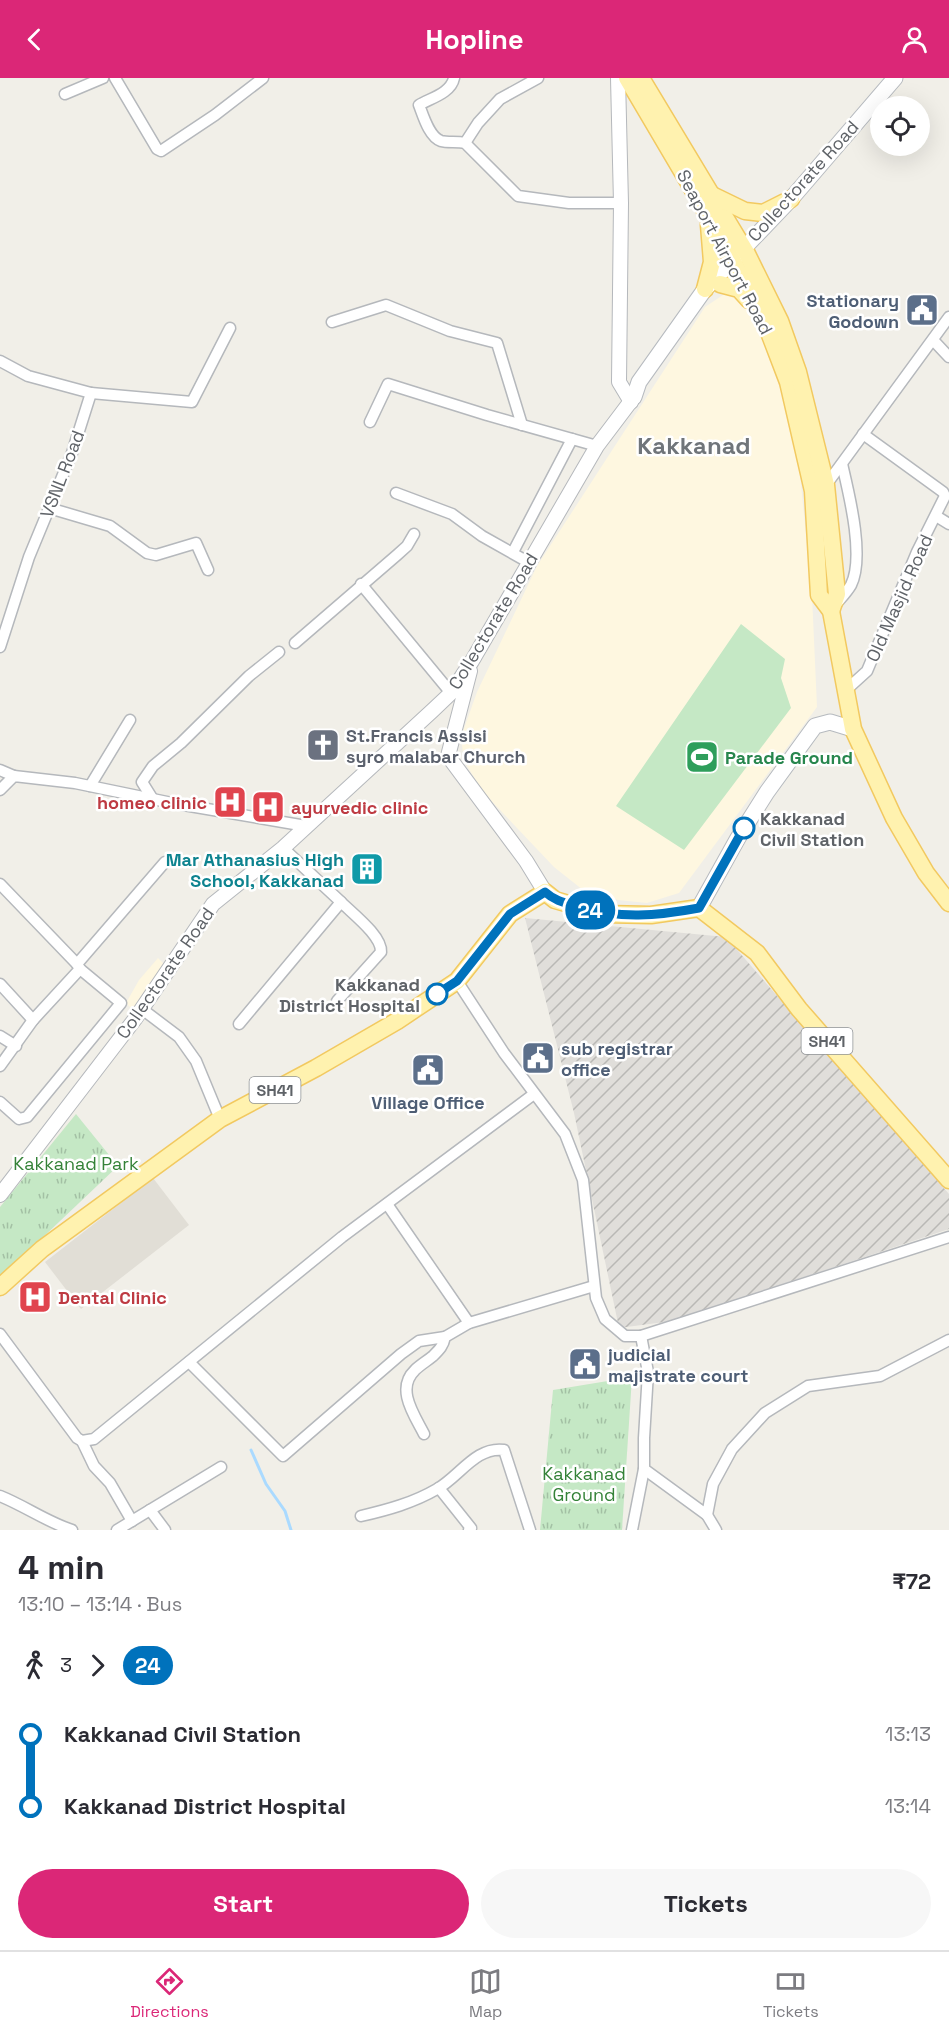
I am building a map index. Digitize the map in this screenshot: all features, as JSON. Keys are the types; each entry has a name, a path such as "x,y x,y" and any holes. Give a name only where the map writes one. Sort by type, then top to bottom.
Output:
{"main road":[{"name":"Seaport Airport Road","path":"627,78 706,212 740,258 780,321 798,372 826,485 837,594 831,611"},
{"name":"Seaport Airport Road","path":"641,78 711,195 740,258 788,382 813,491 819,595 831,611 853,729 894,818 926,873 949,903"},
{"name":"Collectorate Road","path":"630,399 646,386 709,294 712,286 740,258 895,78"},
{"path":"711,195 746,211 763,213 791,199"},
{"path":"706,212 711,237 712,286 739,289 762,314"},
{"path":"545,892 555,900 603,914 651,915 699,908 767,792 816,726 830,722 853,729"},
{"name":"SH41","path":"0,1287 42,1250 220,1119 316,1068 397,1021 457,981 510,914 545,892"},
{"name":"SH41","path":"699,908 757,953 799,1009 949,1180"}],"street":[{"path":"65,94 102,78"},
{"path":"115,78 157,149 161,152 263,78"},
{"path":"454,78 447,90 418,105 435,138 442,141 465,143 518,196 569,203 621,203"},
{"path":"465,143 478,123 500,99 538,78"},
{"path":"618,78 621,203 619,382 630,399"},
{"path":"332,322 386,304 450,331 497,343 522,425"},
{"path":"826,485 949,317"},
{"path":"0,361 28,376 91,393 192,402 230,328"},
{"path":"933,340 949,357"},
{"path":"370,422 388,384 597,446"},
{"name":"VSNL Road","path":"0,647 29,557 72,453 91,393"},
{"name":"Collectorate Road","path":"0,1195 142,1009 213,904 283,848 451,693 597,446 630,399"},
{"name":"Old Masjid Road","path":"846,690 867,671 917,552 945,496 943,492 863,434"},
{"path":"513,552 572,439"},
{"path":"831,611 851,585 855,565 856,530 842,464"},
{"path":"396,493 452,514 482,536 528,562"},
{"path":"50,508 110,526 147,553 156,555 196,543 200,547 208,570"},
{"path":"936,516 949,524"},
{"path":"295,643 407,546 414,534"},
{"path":"361,584 451,693"},
{"path":"152,798 142,782 153,766 181,743 249,676 279,652"},
{"path":"472,661 448,756 526,861 545,892"},
{"path":"90,786 129,720"},
{"path":"0,770 14,776 90,786 306,826"},
{"path":"0,790 14,776"},
{"path":"283,848 341,902 381,945 381,952 337,1001"},
{"path":"0,1066 33,1020 165,862"},
{"path":"0,884 79,966 121,1003 27,1118 19,1119 0,1102"},
{"path":"239,1024 341,902"},
{"path":"457,981 504,1053 565,1134 583,1179 596,1298 605,1319 625,1336 641,1336 949,1237"},
{"path":"0,984 33,1020"},
{"path":"142,1009 179,1037 196,1061 220,1119"},
{"path":"0,1036 16,1046"},
{"path":"82,1441 101,1436 342,1237 534,1094"},
{"path":"387,1204 469,1323"},
{"path":"189,1362 283,1456 419,1341 445,1337 469,1323 594,1286"},
{"path":"0,1334 70,1429 82,1441 94,1466 110,1483 132,1521"},
{"path":"632,1530 644,1469 648,1372 641,1336"},
{"path":"424,1434 406,1394 407,1381 414,1370 443,1346 445,1337"},
{"path":"707,1515 713,1484 732,1449 765,1413 808,1386 880,1376 949,1340"},
{"path":"361,1516 416,1500 439,1488 487,1451 493,1449 504,1450 530,1530"},
{"path":"117,1530 221,1467"},
{"path":"644,1469 707,1515 716,1530"},
{"path":"439,1488 471,1528 469,1530"},
{"path":"0,1496 20,1504 57,1525 72,1530"},
{"path":"150,1510 165,1530"}],"shaded area":[{"path":"729,291 746,304 764,341 787,408 800,474 812,595 817,707 679,893 647,903 618,900 583,890 554,867 483,792 464,761 461,737 477,692 537,566 705,307"},
{"path":"525,918 726,937 949,1194 949,1229 672,1321 619,1328 574,1113"},
{"path":"158,958 167,967 135,1012 126,1003 139,980"},
{"path":"153,1178 189,1225 81,1309 45,1262"}],"green space":[{"name":"Parade Ground","path":"741,624 785,659 781,678 791,708 684,850 616,806"},
{"name":"Kakkanad Park","path":"76,1114 118,1166 0,1278 0,1207"},
{"name":"Kakkanad Ground","path":"632,1377 622,1530 540,1530 553,1390"}],"waterway":[{"path":"251,1450 266,1484 285,1511 291,1530"}],"bus line":[{"name":"24","path":"437,994 457,981 510,914 545,892 555,900 603,914 651,915 699,908 744,828"}],"place":[{"name":"Stationary Godown","path":"922,310"},
{"name":"St.Francis Assisi syro malabar Church","path":"323,745"},
{"name":"Parade Ground","path":"702,757"},
{"name":"homeo clinic","path":"230,802"},
{"name":"ayurvedic clinic","path":"268,807"},
{"name":"Kakkanad Civil Station","path":"744,828"},
{"name":"Mar Athanasius High School, Kakkanad","path":"367,869"},
{"name":"Kakkanad District Hospital","path":"437,994"},
{"name":"sub registrar office","path":"538,1058"},
{"name":"Village Office","path":"428,1070"},
{"name":"Dental Clinic","path":"35,1297"},
{"name":"judicial majistrate court","path":"585,1364"}],"district":[{"name":"Kakkanad","path":"694,445"}]}
